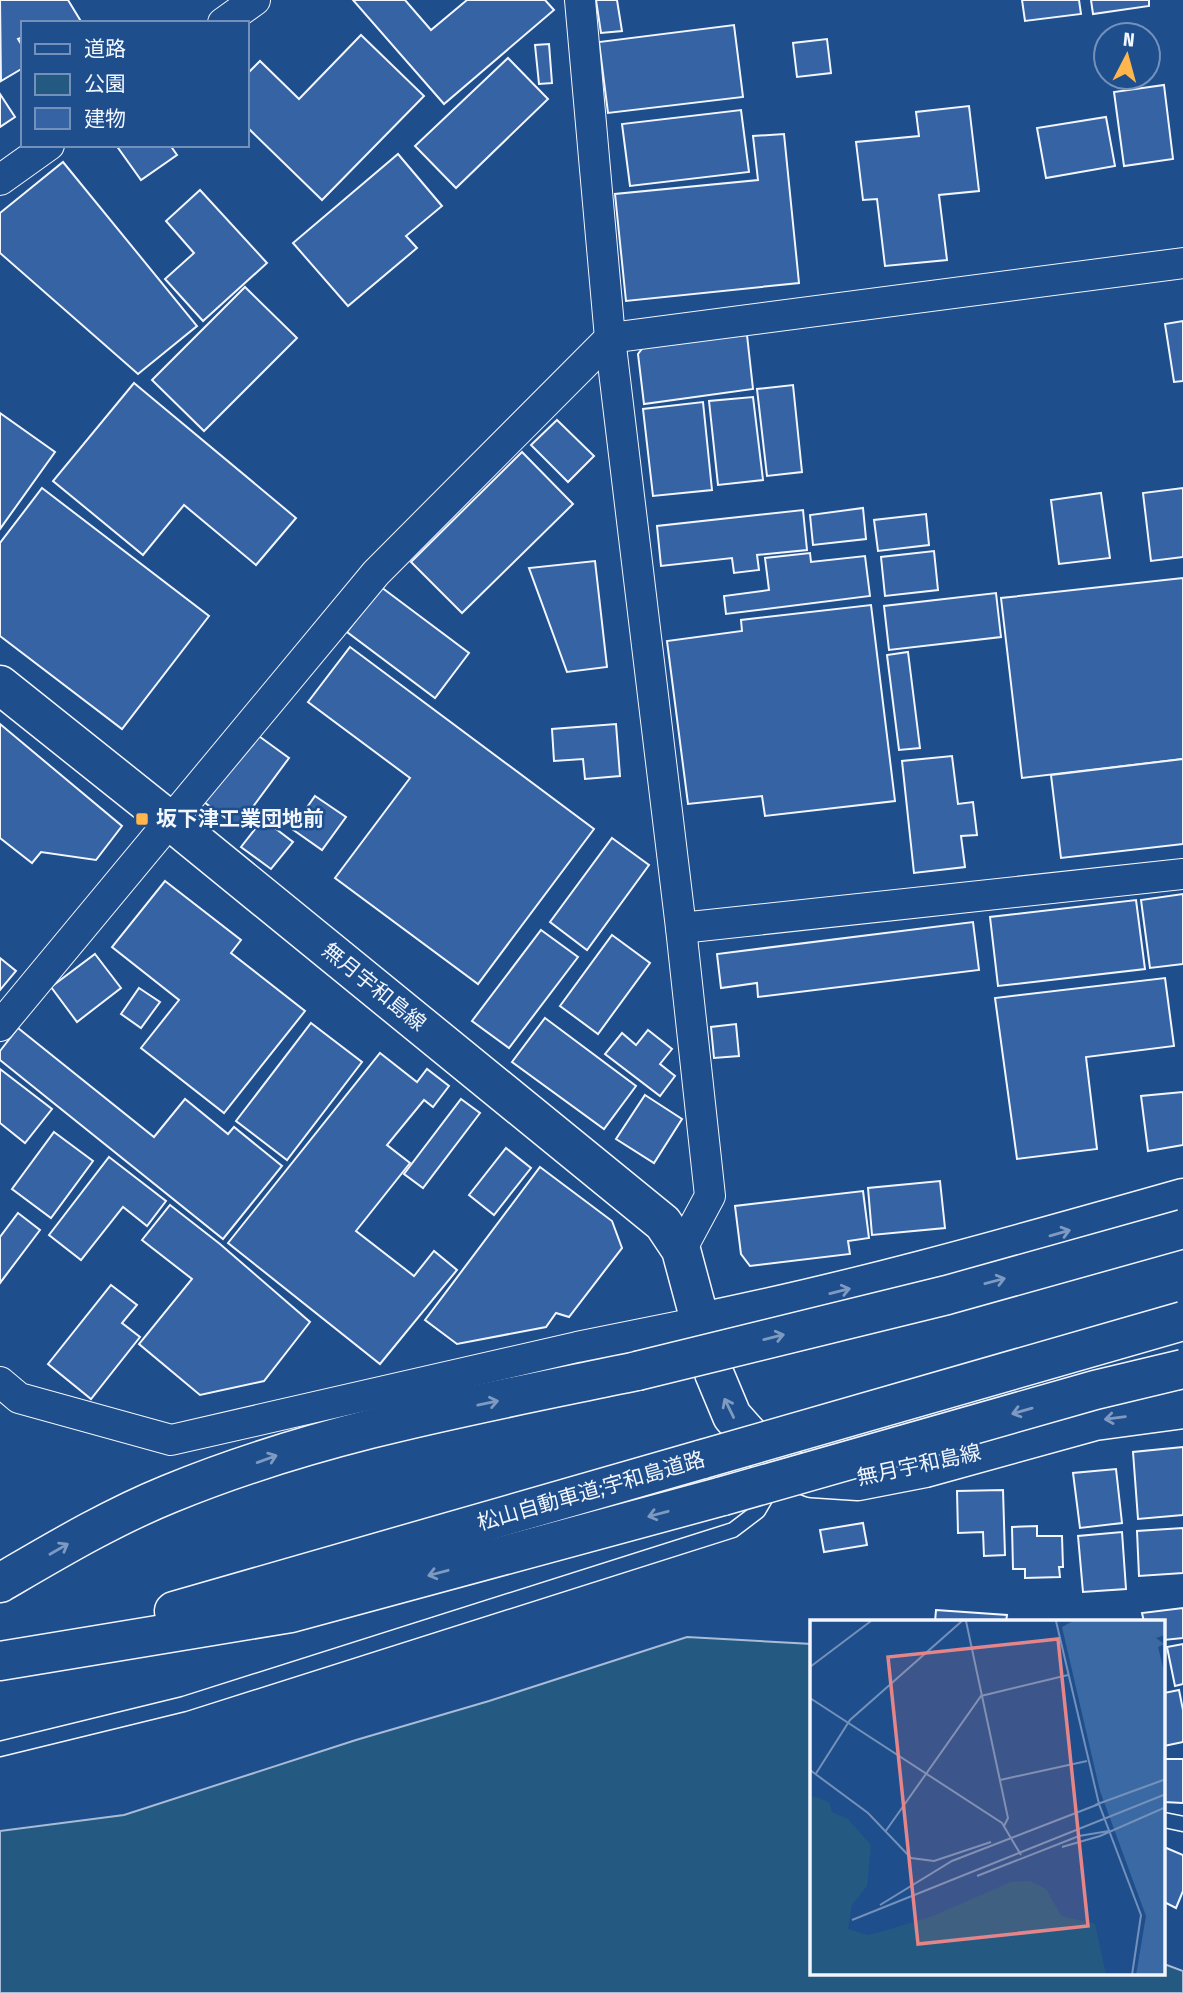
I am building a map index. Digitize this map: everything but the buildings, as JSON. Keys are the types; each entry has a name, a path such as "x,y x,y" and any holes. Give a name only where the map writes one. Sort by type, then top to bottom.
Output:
{"main road":[{"name":"無月宇和島線","path":"0,685 663,1223 681,1250 714,1373 732,1416 773,1462 812,1478 859,1481 925,1468 1095,1421 1183,1409"},
{"path":"701,1322 791,1304 982,1255 1183,1198"},
{"path":"0,1583 94,1528 170,1493 295,1449 394,1423 637,1371 947,1295 1183,1229"},
{"name":"松山自動車道;宇和島道路","path":"0,1661 1183,1321"},
{"path":"0,1661 291,1613 723,1496 1096,1390 1183,1369"}],"street":[{"path":"226,21 255,0"},
{"path":"580,0 610,338 681,928 710,1196 681,1250"},
{"path":"0,180 46,147"},
{"path":"0,1026 376,573 610,338 1183,263"},
{"path":"681,928 1183,874"},
{"path":"0,1382 19,1398 171,1440 577,1347 701,1322"}],"lane":[{"path":"0,1749 184,1704 733,1530 758,1511 783,1466"}],"green space":[{"path":"687,1637 810,1644 810,1976 1166,1976 1166,1965 1183,1971 1183,1993 0,1993 0,1831 124,1815 356,1740 489,1701"}],"place":[{"name":"坂下津工業団地前","path":"142,819"}]}
